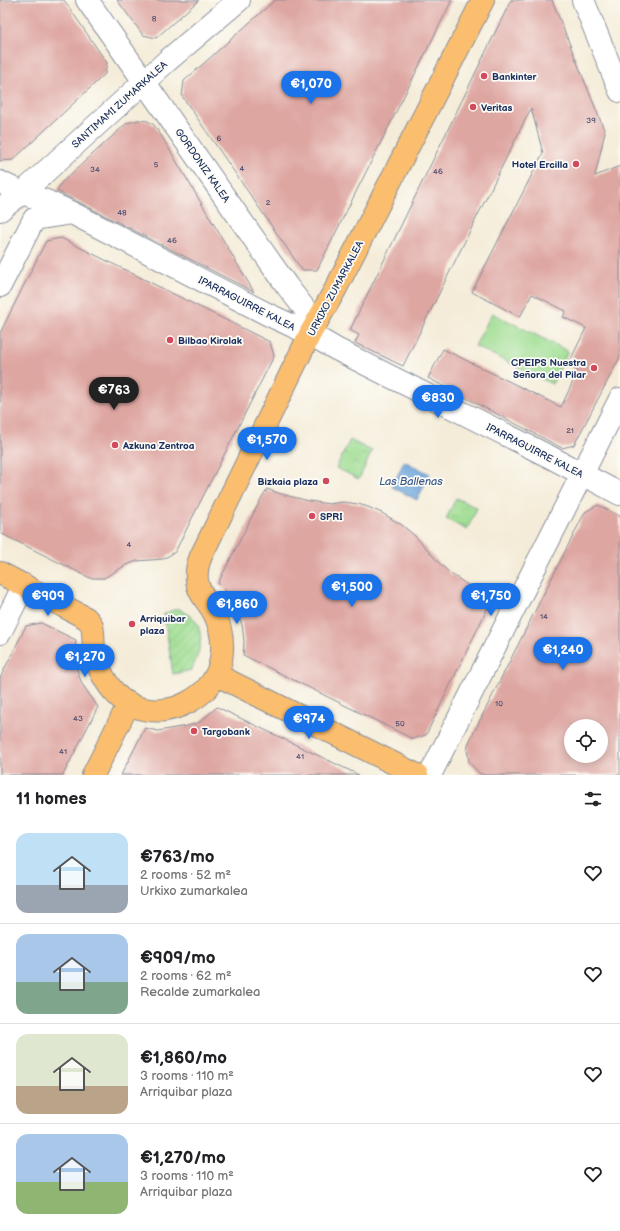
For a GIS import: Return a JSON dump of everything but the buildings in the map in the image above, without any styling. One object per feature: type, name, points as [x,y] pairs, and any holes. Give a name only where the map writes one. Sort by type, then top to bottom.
[{"type":"main road","name":"URKIXO ZUMARKALEA","points":[[217,675],[222,649],[221,632],[213,610],[201,594],[196,579],[198,564],[201,556],[310,334],[335,290],[483,0]]},
{"type":"main road","points":[[0,573],[86,618],[92,625],[94,651],[99,669],[120,698],[139,708],[148,710],[168,710],[177,707],[202,694],[217,675],[417,775]]},
{"type":"main road","points":[[93,775],[129,703]]},
{"type":"street","name":"GORDONIZ KALEA","points":[[87,0],[287,286],[308,312],[310,334]]},
{"type":"street","name":"SANTIMAMI ZUMARKALEA","points":[[0,210],[22,193],[144,81],[239,0]]},
{"type":"street","points":[[583,0],[620,91]]},
{"type":"street","name":"IPARRAGUIRRE KALEA","points":[[0,182],[22,193],[46,201],[72,213],[620,494]]},
{"type":"street","points":[[0,286],[34,220],[72,213]]},
{"type":"street","points":[[430,775],[620,400]]},
{"type":"street","points":[[0,633],[24,585]]},
{"type":"green space","points":[[492,313],[568,351],[552,384],[475,346]]},
{"type":"green space","points":[[350,440],[372,451],[359,479],[336,468]]},
{"type":"green space","points":[[456,498],[477,508],[467,530],[446,519]]},
{"type":"green space","points":[[178,608],[194,619],[198,625],[200,631],[200,645],[197,658],[191,670],[173,674],[164,614]]},
{"type":"water","name":"Las Ballenas","points":[[404,461],[430,474],[417,500],[392,487]]},
{"type":"place","name":"Bankinter","points":[[484,76]]},
{"type":"place","name":"Veritas","points":[[473,107]]},
{"type":"place","name":"Hotel Ercilla","points":[[576,164]]},
{"type":"place","name":"Bilbao Kirolak","points":[[170,340]]},
{"type":"place","name":"CPEIPS Nuestra Señora del Pilar","points":[[594,368]]},
{"type":"place","name":"Azkuna Zentroa","points":[[115,445]]},
{"type":"place","name":"Bizkaia plaza","points":[[326,481]]},
{"type":"place","name":"SPRI","points":[[312,516]]},
{"type":"place","name":"Arriquibar plaza","points":[[132,624]]},
{"type":"place","name":"Targobank","points":[[194,731]]}]
